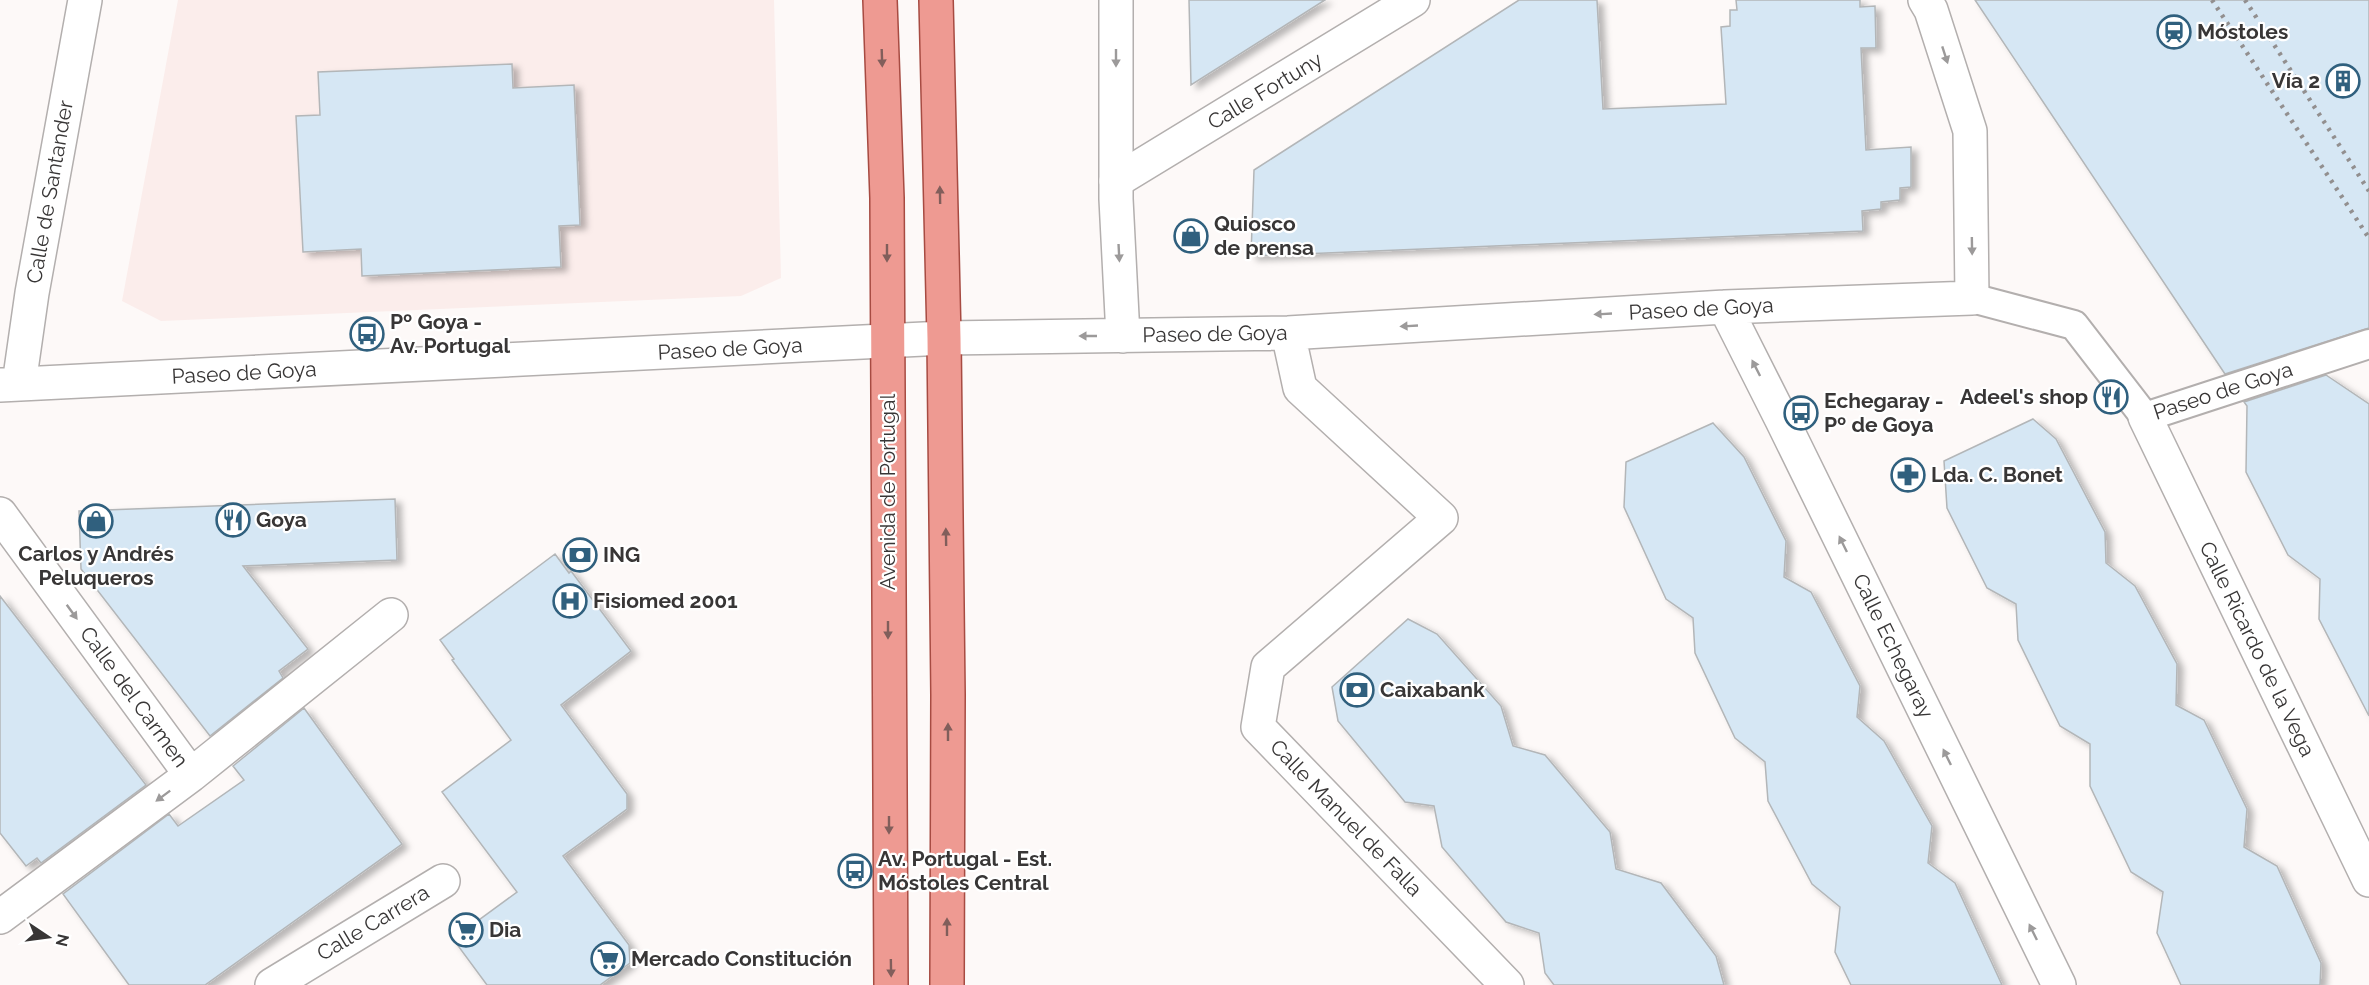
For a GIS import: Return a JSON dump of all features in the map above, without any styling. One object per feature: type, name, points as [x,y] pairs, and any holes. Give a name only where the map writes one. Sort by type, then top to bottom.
[{"type":"main road","name":"Avenida de Portugal","points":[[880,0],[887,198],[891,985]]},
{"type":"main road","points":[[936,0],[944,338],[948,683],[947,985]]},
{"type":"street","name":"Calle de Santander","points":[[10,385],[32,293],[85,0]]},
{"type":"street","points":[[1116,0],[1116,181],[1123,336]]},
{"type":"street","name":"Calle Fortuny","points":[[1116,181],[1413,0]]},
{"type":"street","points":[[1925,0],[1931,10],[1970,131],[1972,298]]},
{"type":"street","name":"Paseo de Goya","points":[[10,385],[944,338],[1288,333],[1725,307],[1972,298]]},
{"type":"street","name":"Calle Echegaray","points":[[1725,307],[2059,985]]},
{"type":"street","name":"Calle Manuel de Falla","points":[[1288,333],[1299,388],[1441,518],[1268,667],[1258,727],[1507,985]]},
{"type":"street","name":"Calle Ricardo de la Vega","points":[[2145,417],[2369,880]]},
{"type":"street","name":"Calle del Carmen","points":[[0,514],[191,775],[0,917]]},
{"type":"street","points":[[191,775],[391,615]]},
{"type":"street","name":"Calle Carrera","points":[[272,985],[443,881]]},
{"type":"lane","name":"Paseo de Goya","points":[[1972,298],[2074,325],[2145,417],[2369,344]]},
{"type":"shaded area","points":[[178,0],[774,0],[781,278],[741,296],[161,321],[122,301]]},
{"type":"building","points":[[1189,0],[1325,0],[1191,85]]},
{"type":"building","points":[[1519,0],[1597,0],[1603,109],[1726,104],[1721,27],[1730,26],[1730,10],[1737,10],[1736,0],[1860,0],[1860,7],[1875,6],[1876,48],[1861,48],[1866,150],[1911,147],[1911,187],[1900,188],[1900,200],[1881,202],[1881,209],[1862,211],[1863,231],[1251,256],[1254,170]]},
{"type":"building","points":[[1975,0],[2369,0],[2369,328],[2225,374]]},
{"type":"building","points":[[512,64],[513,88],[574,85],[580,225],[559,226],[561,267],[362,276],[361,249],[303,252],[296,116],[320,115],[318,72]]},
{"type":"building","points":[[2326,375],[2369,404],[2369,716],[2319,619],[2320,579],[2288,555],[2246,472],[2247,406],[2244,402]]},
{"type":"building","points":[[2033,419],[2056,439],[2105,532],[2106,563],[2135,586],[2177,664],[2176,705],[2204,720],[2247,809],[2244,847],[2277,866],[2321,963],[2320,985],[2181,985],[2157,933],[2163,892],[2131,872],[2090,786],[2090,744],[2060,726],[2018,640],[2016,604],[1987,588],[1947,508],[1944,461]]},
{"type":"building","points":[[1713,423],[1744,457],[1786,541],[1784,577],[1811,592],[1860,686],[1857,717],[1884,741],[1932,826],[1928,863],[1955,883],[2002,985],[1851,985],[1835,952],[1840,907],[1812,884],[1768,801],[1765,762],[1735,738],[1695,653],[1693,618],[1666,599],[1624,507],[1626,462]]},
{"type":"building","points":[[395,499],[397,560],[243,566],[308,649],[279,671],[283,678],[210,736],[81,569],[79,511]]},
{"type":"building","points":[[555,554],[569,573],[571,571],[631,651],[561,705],[627,794],[627,809],[563,856],[629,945],[630,963],[600,985],[487,985],[453,939],[517,892],[442,792],[511,740],[440,640]]},
{"type":"building","points":[[0,596],[146,785],[41,863],[37,858],[26,866],[0,833]]},
{"type":"building","points":[[1408,619],[1437,634],[1501,706],[1513,746],[1545,755],[1610,832],[1616,869],[1661,883],[1716,956],[1724,985],[1554,985],[1545,973],[1539,933],[1506,922],[1442,847],[1434,806],[1405,802],[1338,721],[1332,687]]},
{"type":"building","points":[[304,708],[402,844],[205,985],[129,985],[63,894],[169,814],[178,826],[244,780],[233,766]]},
{"type":"railway","points":[[2212,0],[2369,238]]},
{"type":"railway","points":[[2245,0],[2369,191]]},
{"type":"place","name":"Móstoles","points":[[2174,32]]},
{"type":"place","name":"Vía 2","points":[[2343,81]]},
{"type":"place","name":"Quiosco de prensa","points":[[1191,236]]},
{"type":"place","name":"Pº Goya - Av. Portugal","points":[[367,334]]},
{"type":"place","name":"Adeel's shop","points":[[2111,397]]},
{"type":"place","name":"Echegaray - Pº de Goya","points":[[1801,413]]},
{"type":"place","name":"Lda. C. Bonet","points":[[1908,475]]},
{"type":"place","name":"Goya","points":[[233,520]]},
{"type":"place","name":"Carlos y Andrés Peluqueros","points":[[96,521]]},
{"type":"place","name":"ING","points":[[580,555]]},
{"type":"place","name":"Fisiomed 2001","points":[[570,601]]},
{"type":"place","name":"Caixabank","points":[[1357,690]]},
{"type":"place","name":"Av. Portugal - Est. Móstoles Central","points":[[855,871]]},
{"type":"place","name":"Dia","points":[[466,930]]},
{"type":"place","name":"Mercado Constitución","points":[[608,959]]}]
